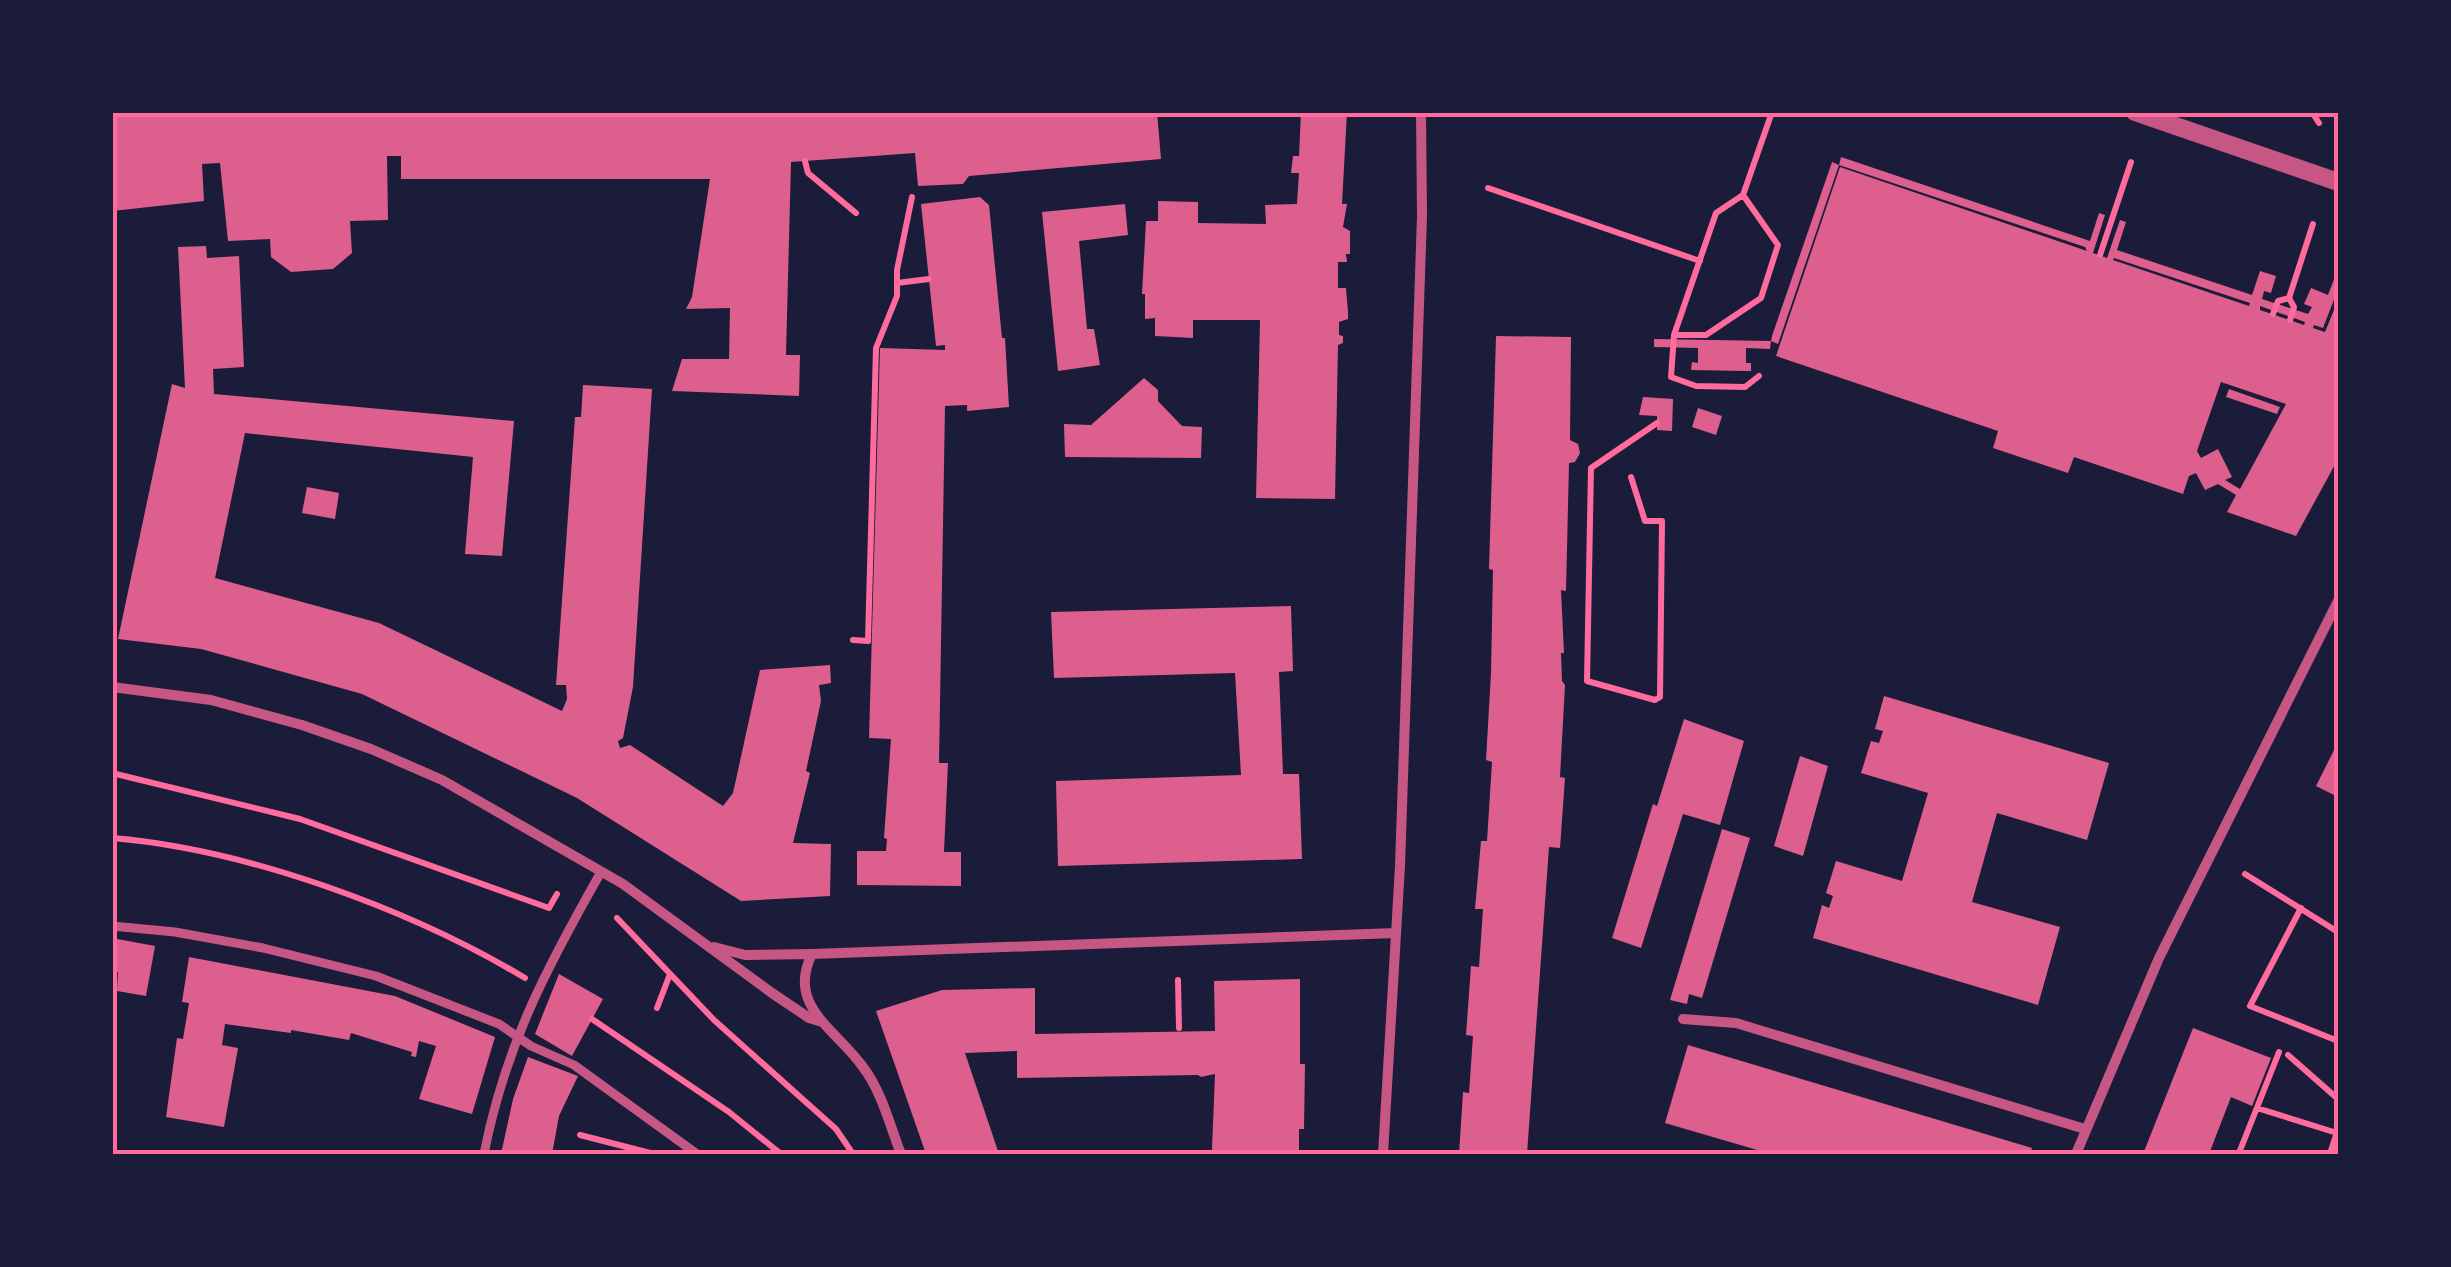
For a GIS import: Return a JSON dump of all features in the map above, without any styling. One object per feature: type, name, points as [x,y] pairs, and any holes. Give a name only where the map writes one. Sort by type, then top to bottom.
[{"type":"street","points":[[1383,1154],[1396,933],[1419,314],[1421,112]]},
{"type":"street","points":[[2136,112],[2338,182]]},
{"type":"street","points":[[2076,1154],[2158,958],[2338,601]]},
{"type":"street","points":[[112,687],[211,700],[302,725],[442,780],[602,872],[793,1008],[822,1022]]},
{"type":"street","points":[[484,1154],[517,1036],[538,986],[602,872]]},
{"type":"street","points":[[112,926],[175,932],[263,948],[376,976],[499,1024],[574,1065],[698,1154]]},
{"type":"street","points":[[708,946],[745,955],[812,954],[1396,933]]},
{"type":"street","points":[[812,954],[803,971],[803,991],[822,1022],[864,1068],[901,1154]]},
{"type":"street","points":[[1683,1018],[1736,1023],[2085,1130]]},
{"type":"path","points":[[1759,376],[1746,387],[1696,386],[1672,377],[1674,335],[1716,213],[1743,195],[1772,112]]},
{"type":"path","points":[[2312,112],[2319,123]]},
{"type":"path","points":[[805,160],[808,173],[856,212]]},
{"type":"path","points":[[2100,256],[2132,162]]},
{"type":"path","points":[[1488,188],[1700,261]]},
{"type":"path","points":[[1674,335],[1706,336],[1762,298],[1778,246],[1743,195]]},
{"type":"path","points":[[852,640],[868,641],[876,348],[897,296],[912,197]]},
{"type":"path","points":[[2290,320],[2294,307],[2289,298],[2313,224]]},
{"type":"path","points":[[897,283],[929,279]]},
{"type":"path","points":[[2274,314],[2278,301],[2289,298]]},
{"type":"path","points":[[1632,477],[1645,521],[1662,522],[1658,699],[1587,681],[1591,468],[1657,423]]},
{"type":"path","points":[[1577,627],[1588,628]]},
{"type":"path","points":[[112,773],[300,820],[549,908],[557,894]]},
{"type":"path","points":[[112,838],[152,841],[307,881],[399,915],[538,986]]},
{"type":"path","points":[[2245,874],[2338,932]]},
{"type":"path","points":[[2301,908],[2250,1006],[2338,1041]]},
{"type":"path","points":[[617,918],[714,1020],[836,1130],[853,1154]]},
{"type":"path","points":[[657,1008],[670,974]]},
{"type":"path","points":[[1178,980],[1179,1028]]},
{"type":"path","points":[[592,1019],[729,1112],[781,1154]]},
{"type":"path","points":[[2246,1154],[2239,1153],[2279,1052]]},
{"type":"path","points":[[2288,1055],[2338,1099]]},
{"type":"path","points":[[2257,1108],[2338,1131],[2330,1154]]},
{"type":"path","points":[[580,1135],[654,1154]]},
{"type":"building","points":[[246,112],[1157,112],[1161,159],[969,176],[963,184],[918,186],[915,153],[791,162],[786,355],[800,355],[799,396],[672,391],[682,359],[729,359],[730,308],[686,309],[692,297],[710,179],[401,179],[401,156],[387,156],[388,220],[350,221],[352,253],[333,269],[291,272],[271,257],[270,239],[228,241],[220,163],[202,164],[204,201],[112,211],[112,117]]},
{"type":"building","points":[[1301,112],[1347,112],[1342,204],[1347,204],[1343,227],[1350,231],[1350,254],[1346,254],[1347,262],[1338,262],[1338,288],[1346,288],[1348,319],[1339,322],[1343,343],[1338,345],[1335,499],[1256,498],[1260,320],[1193,320],[1193,338],[1155,336],[1155,318],[1145,319],[1142,294],[1146,221],[1158,221],[1158,201],[1198,202],[1198,223],[1266,224],[1265,205],[1297,204],[1299,173],[1291,173],[1293,156],[1299,156]]},
{"type":"building","points":[[1841,157],[2090,241],[2099,213],[2105,215],[2093,253],[2107,258],[2120,220],[2126,222],[2117,250],[2252,295],[2260,271],[2276,276],[2271,293],[2264,291],[2262,299],[2308,314],[2312,307],[2304,304],[2311,288],[2328,295],[2338,269],[2338,289],[2323,328],[2313,328],[2325,332],[2338,300],[2338,459],[2296,536],[2227,512],[2236,495],[2218,484],[2205,490],[2196,473],[2189,476],[2183,494],[2074,457],[2068,473],[1993,448],[1998,431],[1776,356],[1840,167],[2087,251],[2085,247],[1839,165]],"holes":[[[2113,260],[2250,303],[2249,306]],[[2260,306],[2305,322],[2304,325],[2260,310]],[[2221,382],[2286,404],[2240,489],[2225,480],[2232,477],[2218,449],[2201,458],[2197,451]]]},
{"type":"building","points":[[1832,162],[1839,165],[1778,344],[1771,341],[1772,336]]},
{"type":"building","points":[[980,197],[989,205],[1009,407],[967,411],[967,405],[945,406],[939,763],[948,763],[944,852],[961,852],[961,886],[857,885],[857,851],[886,851],[887,839],[884,838],[891,739],[869,738],[880,348],[945,350],[945,345],[936,346],[921,204]]},
{"type":"building","points":[[1125,204],[1128,235],[1079,241],[1087,329],[1094,329],[1100,365],[1058,371],[1042,212]]},
{"type":"building","points":[[206,246],[207,258],[239,256],[244,367],[213,369],[214,394],[514,421],[502,556],[465,554],[473,457],[245,433],[215,578],[379,623],[562,711],[567,699],[566,685],[556,685],[575,417],[581,417],[583,385],[652,389],[633,687],[623,738],[618,741],[620,748],[630,745],[723,806],[733,793],[760,670],[830,665],[831,683],[819,685],[821,701],[806,771],[810,773],[793,843],[831,844],[830,896],[741,901],[577,798],[362,694],[201,649],[118,639],[172,384],[185,388],[178,247]]},
{"type":"building","points":[[1496,336],[1571,337],[1570,440],[1578,444],[1580,453],[1575,462],[1569,463],[1566,591],[1561,590],[1565,685],[1560,777],[1565,778],[1560,848],[1549,847],[1527,1154],[1459,1154],[1463,1092],[1469,1093],[1473,1036],[1466,1035],[1471,966],[1479,967],[1483,909],[1475,909],[1481,841],[1487,841],[1492,762],[1486,760]]},
{"type":"building","points":[[1654,339],[1771,341],[1770,349],[1746,348],[1746,363],[1751,363],[1751,371],[1745,371],[1691,370],[1692,362],[1698,363],[1698,348],[1654,347]]},
{"type":"building","points":[[1144,378],[1158,390],[1158,401],[1182,426],[1202,427],[1201,458],[1065,457],[1064,424],[1091,425]]},
{"type":"building","points":[[2229,389],[2280,407],[2277,414],[2226,397]]},
{"type":"building","points":[[1643,397],[1673,399],[1672,431],[1657,430],[1657,416],[1639,415]]},
{"type":"building","points":[[1698,408],[1722,416],[1716,435],[1692,427]]},
{"type":"building","points":[[307,487],[339,493],[335,519],[302,513]]},
{"type":"building","points":[[1291,606],[1293,671],[1279,672],[1283,774],[1299,774],[1302,859],[1058,866],[1056,781],[1241,775],[1235,673],[1054,678],[1051,612]]},
{"type":"building","points":[[1884,696],[2109,763],[2087,840],[1997,813],[1972,902],[2060,927],[2038,1005],[1813,938],[1822,905],[1829,908],[1833,896],[1826,893],[1836,861],[1902,881],[1928,793],[1861,773],[1871,741],[1879,743],[1883,731],[1875,729]]},
{"type":"building","points":[[1684,719],[1744,741],[1720,825],[1683,814],[1641,948],[1612,938]]},
{"type":"building","points":[[2338,742],[2338,797],[2316,786]]},
{"type":"building","points":[[1800,756],[1828,766],[1803,856],[1774,846]]},
{"type":"building","points":[[1722,829],[1750,838],[1702,998],[1689,994],[1687,1004],[1670,1000]]},
{"type":"building","points":[[112,938],[155,946],[146,996],[117,991],[118,972],[112,971]]},
{"type":"building","points":[[189,957],[395,996],[495,1037],[472,1114],[419,1099],[436,1046],[419,1041],[416,1057],[411,1056],[412,1052],[351,1033],[349,1040],[225,1024],[222,1045],[238,1048],[224,1127],[166,1117],[177,1038],[183,1039],[189,1003],[182,1002]]},
{"type":"building","points":[[559,974],[603,999],[572,1056],[535,1034]]},
{"type":"building","points":[[1300,979],[1300,1064],[1305,1064],[1304,1129],[1299,1129],[1299,1154],[1215,1154],[1215,1074],[1017,1078],[1017,1051],[965,1053],[999,1154],[926,1154],[876,1011],[942,990],[1035,988],[1035,1034],[1215,1031],[1214,981]]},
{"type":"building","points":[[2193,1028],[2271,1058],[2252,1106],[2231,1097],[2209,1154],[2143,1154]]},
{"type":"building","points":[[1688,1045],[2032,1148],[2030,1154],[1771,1154],[1665,1123]]},
{"type":"building","points":[[528,1057],[578,1076],[559,1116],[552,1154],[501,1154],[513,1099]]}]
